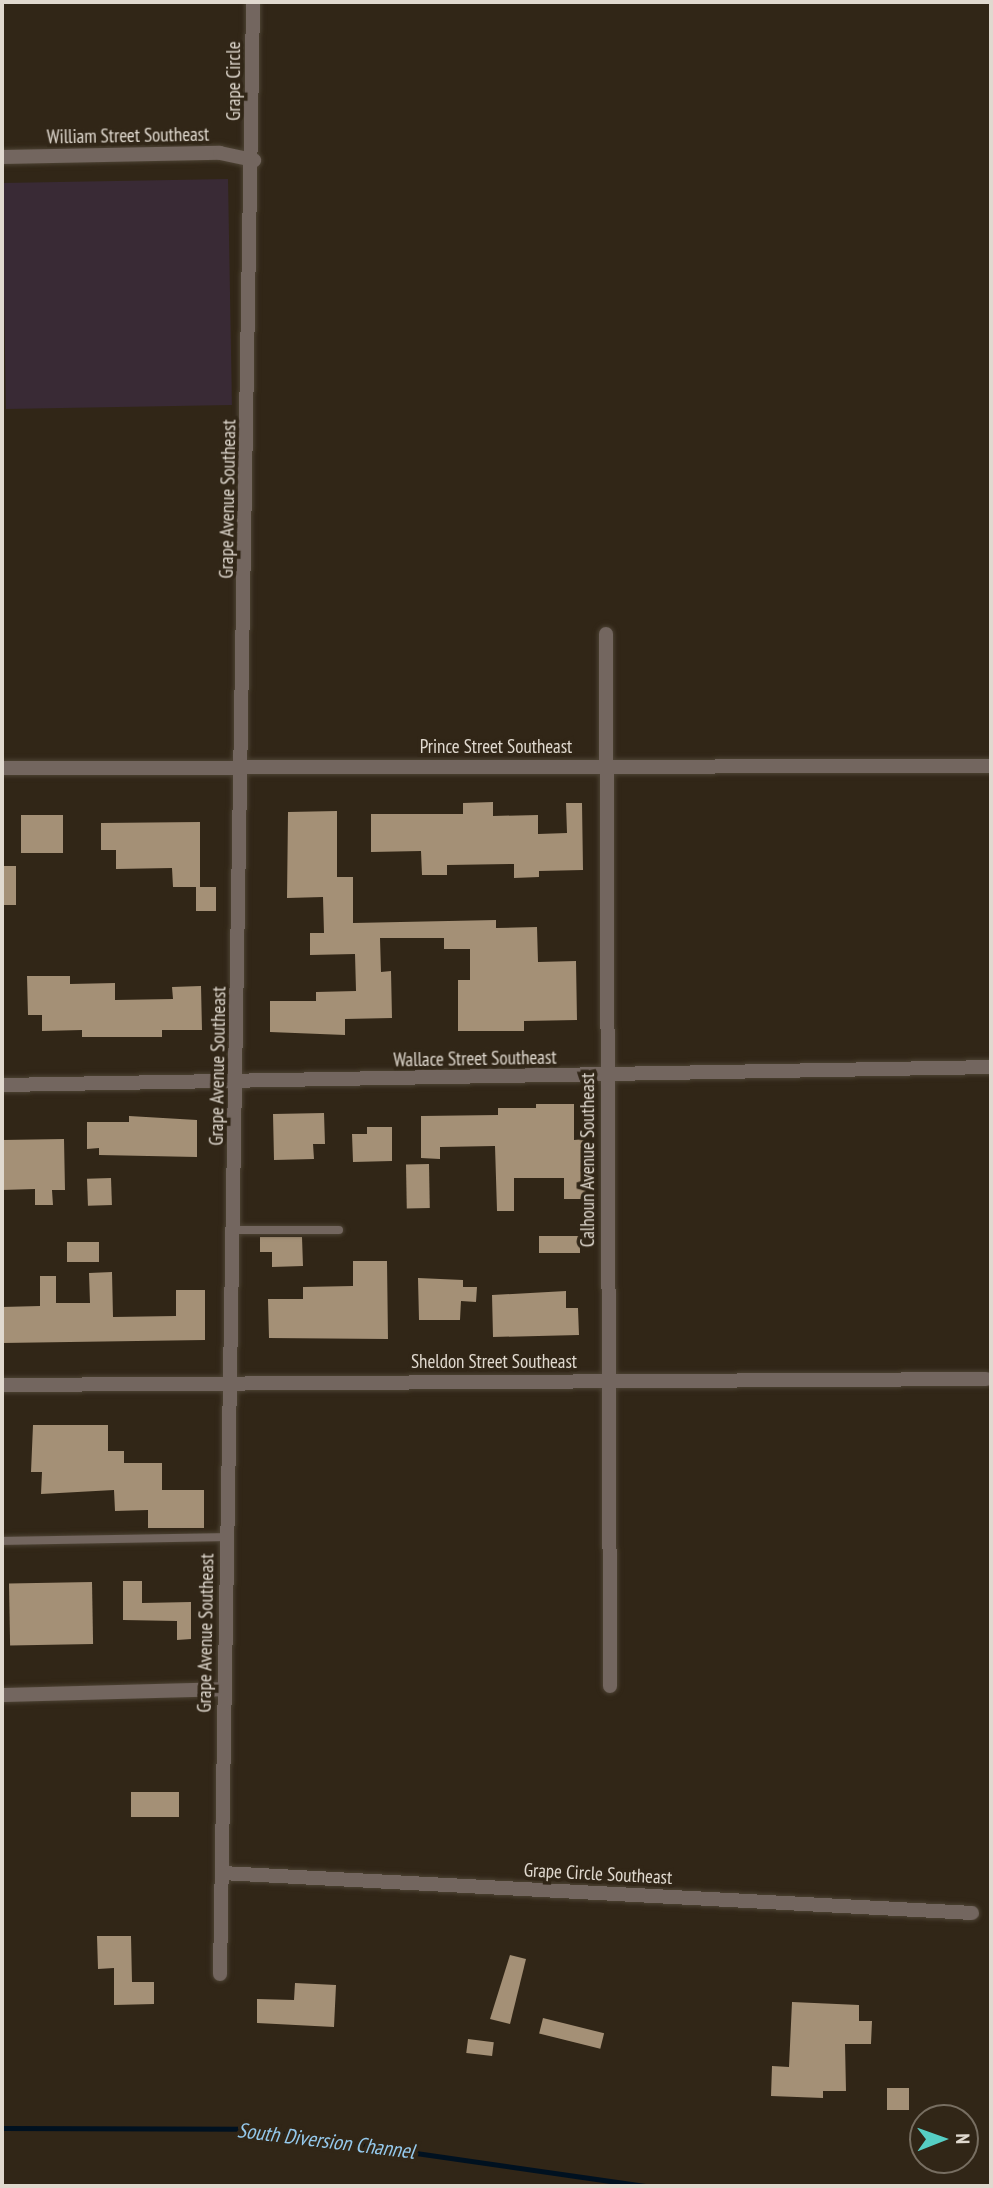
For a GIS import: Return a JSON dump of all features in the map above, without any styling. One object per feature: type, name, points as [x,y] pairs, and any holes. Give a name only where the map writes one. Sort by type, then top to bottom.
[{"type":"street","name":"Grape Circle","points":[[253,2],[254,160]]},
{"type":"street","name":"William Street Southeast","points":[[2,157],[220,153],[254,160]]},
{"type":"street","name":"Grape Avenue Southeast","points":[[220,1974],[254,160]]},
{"type":"street","name":"Calhoun Avenue Southeast","points":[[606,634],[610,1686]]},
{"type":"street","name":"Prince Street Southeast","points":[[2,768],[991,766]]},
{"type":"street","name":"Wallace Street Southeast","points":[[2,1085],[237,1083],[991,1067]]},
{"type":"street","name":"Sheldon Street Southeast","points":[[2,1385],[608,1381],[989,1383]]},
{"type":"street","points":[[2,1695],[224,1689]]},
{"type":"street","name":"Grape Circle Southeast","points":[[222,1873],[972,1913]]},
{"type":"lane","points":[[234,1230],[339,1230]]},
{"type":"lane","points":[[2,1541],[227,1537]]},
{"type":"shaded area","points":[[228,179],[232,405],[6,409],[2,183]]},
{"type":"building","points":[[493,802],[493,816],[538,815],[538,834],[567,833],[566,803],[582,803],[583,870],[539,871],[539,877],[514,878],[514,864],[447,865],[447,875],[422,875],[421,851],[371,852],[371,814],[463,814],[463,803]]},
{"type":"building","points":[[337,811],[337,877],[353,877],[353,923],[496,920],[496,928],[537,927],[538,962],[576,961],[577,1020],[524,1021],[524,1031],[458,1031],[458,980],[470,980],[470,949],[444,949],[444,938],[380,938],[381,972],[391,971],[392,1018],[345,1019],[345,1035],[270,1032],[270,1001],[316,1001],[316,992],[356,991],[355,954],[310,955],[310,933],[324,933],[323,897],[287,898],[288,812]]},
{"type":"building","points":[[21,815],[63,815],[63,853],[21,853]]},
{"type":"building","points":[[200,822],[200,887],[216,887],[216,911],[196,911],[196,887],[173,887],[172,868],[116,869],[116,850],[101,850],[101,823]]},
{"type":"building","points":[[2,866],[16,866],[16,905],[2,905]]},
{"type":"building","points":[[27,976],[70,976],[70,984],[115,983],[115,1000],[173,999],[172,987],[201,986],[202,1030],[162,1030],[162,1037],[82,1037],[82,1030],[42,1031],[42,1015],[28,1015]]},
{"type":"building","points":[[536,1104],[574,1104],[574,1140],[586,1139],[586,1199],[564,1199],[564,1178],[514,1178],[514,1211],[497,1211],[495,1146],[440,1147],[440,1159],[421,1158],[421,1116],[498,1115],[498,1108],[536,1108]]},
{"type":"building","points":[[324,1113],[325,1144],[313,1144],[314,1159],[274,1160],[273,1114]]},
{"type":"building","points":[[129,1116],[197,1120],[197,1157],[99,1155],[99,1148],[87,1149],[87,1122],[129,1122]]},
{"type":"building","points":[[367,1127],[392,1127],[392,1161],[353,1162],[352,1134],[367,1134]]},
{"type":"building","points":[[64,1139],[65,1190],[52,1190],[53,1205],[35,1205],[35,1189],[2,1190],[2,1140]]},
{"type":"building","points":[[406,1164],[429,1164],[430,1208],[407,1208]]},
{"type":"building","points":[[111,1178],[112,1205],[88,1206],[87,1179]]},
{"type":"building","points":[[539,1236],[580,1236],[580,1253],[539,1253]]},
{"type":"building","points":[[260,1237],[302,1237],[303,1266],[272,1267],[272,1252],[260,1252]]},
{"type":"building","points":[[67,1242],[99,1242],[99,1262],[67,1262]]},
{"type":"building","points":[[353,1261],[387,1261],[388,1339],[269,1338],[268,1299],[303,1299],[303,1287],[353,1286]]},
{"type":"building","points":[[112,1272],[113,1317],[176,1316],[176,1290],[205,1290],[205,1340],[2,1343],[2,1307],[40,1306],[40,1276],[56,1276],[56,1303],[90,1303],[89,1273]]},
{"type":"building","points":[[418,1278],[463,1280],[463,1287],[477,1287],[476,1302],[461,1301],[460,1320],[419,1320]]},
{"type":"building","points":[[566,1291],[566,1308],[578,1308],[579,1335],[493,1337],[492,1295]]},
{"type":"building","points":[[33,1425],[108,1425],[108,1451],[124,1451],[124,1463],[162,1463],[162,1490],[204,1490],[204,1528],[148,1528],[148,1510],[115,1511],[114,1490],[41,1494],[42,1472],[31,1472]]},
{"type":"building","points":[[123,1581],[142,1581],[142,1603],[191,1602],[191,1639],[177,1640],[177,1621],[123,1620]]},
{"type":"building","points":[[92,1582],[93,1644],[10,1645],[9,1583]]},
{"type":"building","points":[[131,1792],[179,1792],[179,1817],[131,1817]]},
{"type":"building","points":[[97,1936],[131,1936],[132,1982],[154,1982],[154,2004],[114,2005],[114,1968],[98,1969]]},
{"type":"building","points":[[510,1955],[526,1959],[510,2024],[490,2019]]},
{"type":"building","points":[[295,1983],[336,1985],[334,2027],[257,2023],[257,1999],[294,2000]]},
{"type":"building","points":[[792,2002],[859,2005],[859,2021],[872,2021],[871,2044],[845,2044],[846,2091],[823,2091],[823,2098],[771,2096],[772,2066],[789,2067]]},
{"type":"building","points":[[543,2018],[604,2033],[600,2049],[539,2034]]},
{"type":"building","points":[[468,2039],[494,2042],[492,2056],[466,2053]]},
{"type":"building","points":[[887,2088],[909,2088],[909,2110],[887,2110]]},
{"type":"waterway","name":"South Diversion Channel","points":[[2,2128],[249,2129],[647,2186]]}]
